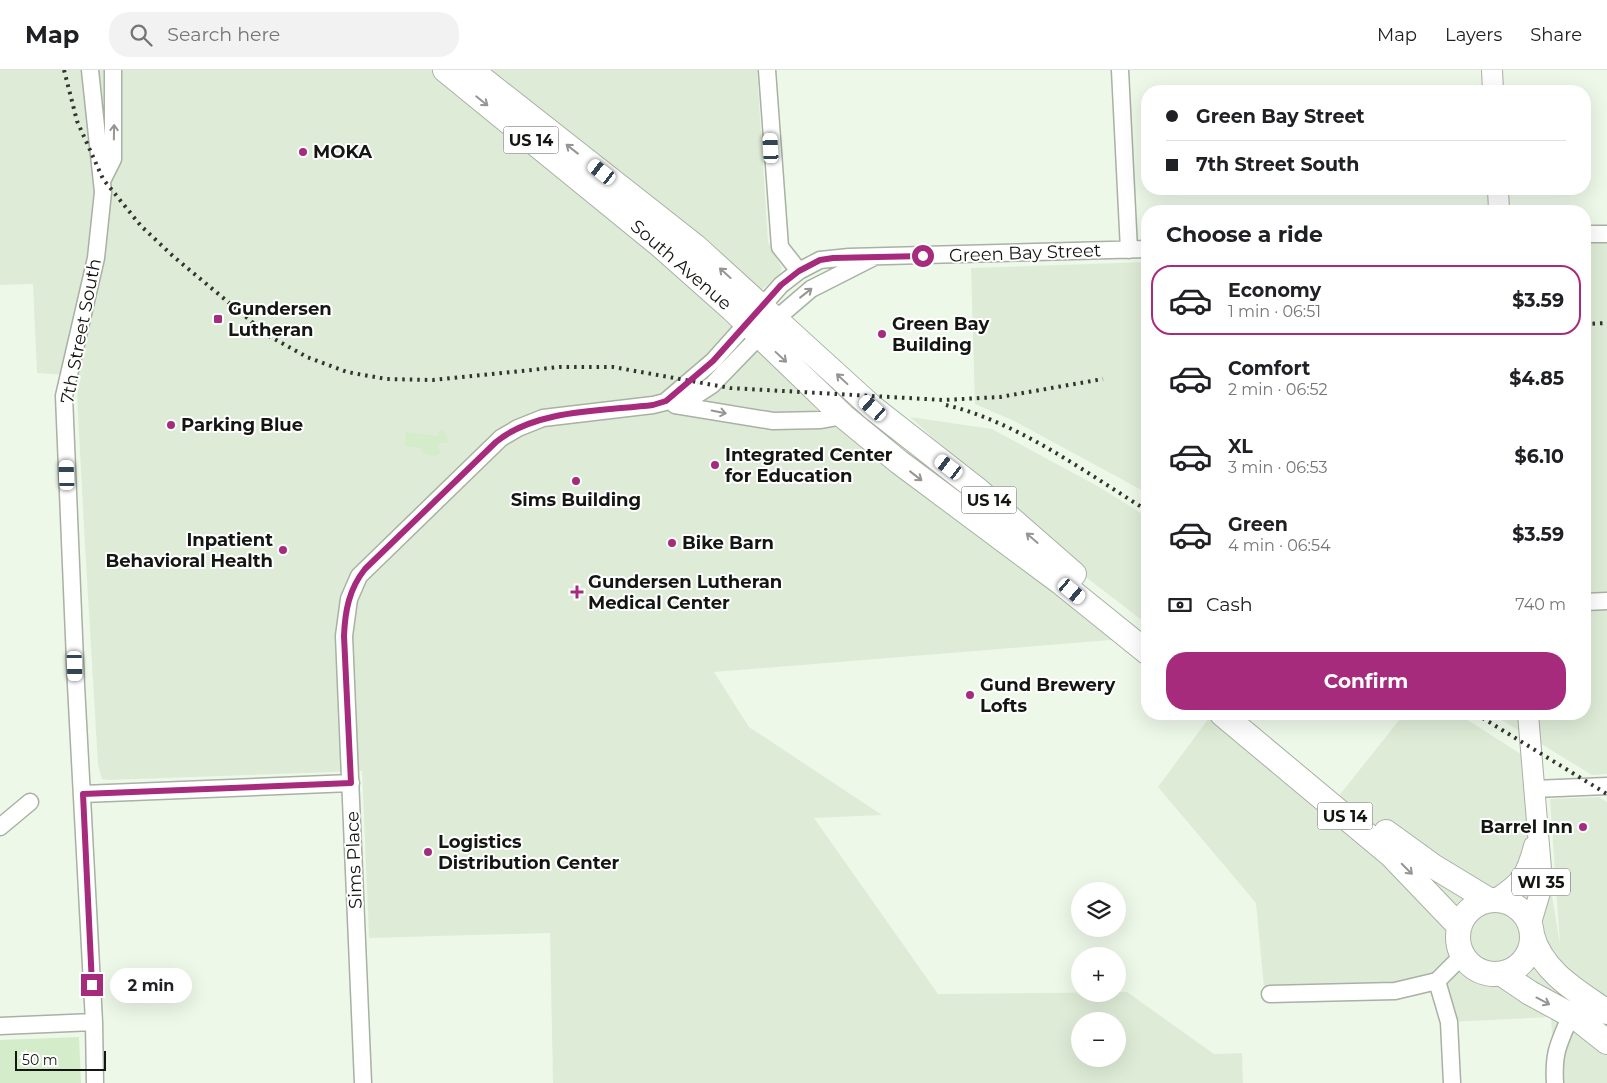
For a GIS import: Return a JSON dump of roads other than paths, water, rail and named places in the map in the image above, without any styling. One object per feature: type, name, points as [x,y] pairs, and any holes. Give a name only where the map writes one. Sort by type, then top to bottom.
[{"type":"highway","name":"South Avenue","points":[[445,70],[618,209],[753,330],[843,416],[898,462],[1053,576],[1141,647]]},
{"type":"highway","name":"South Avenue","points":[[471,70],[660,218],[769,312],[873,408],[979,491],[1141,629]]},
{"type":"highway","name":"US 14","points":[[1229,720],[1391,854],[1459,926]]},
{"type":"highway","name":"US 14","points":[[1249,720],[1375,824],[1433,866],[1492,900],[1517,908],[1531,930],[1536,950],[1544,962],[1560,978],[1607,1012]]},
{"type":"highway","points":[[1492,900],[1467,912],[1459,926],[1457,938],[1462,956],[1476,969],[1484,973],[1502,974],[1512,970],[1526,957],[1531,930]]},
{"type":"highway","points":[[1502,974],[1530,994],[1570,1015],[1607,1042]]},
{"type":"main road","points":[[1492,70],[1493,85]]},
{"type":"main road","name":"WI 35","points":[[1528,720],[1541,869],[1540,889],[1531,930]]},
{"type":"main road","name":"WI 35","points":[[1492,900],[1513,888],[1527,872],[1537,837]]},
{"type":"street","name":"7th Street South","points":[[90,70],[98,156],[103,179],[96,258],[64,396],[94,1022],[95,1083]]},
{"type":"street","name":"7th Street South","points":[[103,179],[113,159],[113,70]]},
{"type":"street","points":[[767,70],[780,247],[799,271]]},
{"type":"street","points":[[1120,70],[1129,250]]},
{"type":"street","points":[[1591,234],[1607,234]]},
{"type":"street","name":"Green Bay Street","points":[[753,330],[769,312],[781,285],[799,271],[820,260],[850,257],[872,258],[1141,249]]},
{"type":"street","name":"Green Bay Street","points":[[769,312],[872,258]]},
{"type":"street","points":[[660,403],[753,330]]},
{"type":"street","name":"Sims Place","points":[[363,1083],[345,618],[352,588],[359,576],[496,442],[518,428],[543,418],[660,403],[695,407],[773,421],[821,420],[843,416]]},
{"type":"street","points":[[1591,602],[1607,601]]},
{"type":"street","points":[[83,794],[351,783]]},
{"type":"street","points":[[1534,789],[1607,786]]},
{"type":"street","points":[[0,827],[30,802]]},
{"type":"street","points":[[1270,994],[1394,991],[1436,981],[1462,956]]},
{"type":"street","points":[[1436,981],[1449,1022],[1452,1083]]},
{"type":"street","points":[[1555,1083],[1554,1064],[1556,1049],[1570,1015]]},
{"type":"street","points":[[0,1026],[94,1022]]},
{"type":"railway","points":[[64,70],[77,121],[103,179],[141,226],[174,257],[269,336],[307,357],[347,372],[386,379],[433,380],[560,367],[613,367],[730,388],[943,400],[1000,397],[1103,379]]},
{"type":"railway","points":[[1591,324],[1607,323]]},
{"type":"railway","points":[[946,405],[973,413],[1025,436],[1141,507]]},
{"type":"railway","points":[[1486,720],[1607,794]]},
{"type":"place","name":"MOKA","points":[[303,152]]},
{"type":"place","name":"Gundersen Lutheran","points":[[218,319]]},
{"type":"place","name":"Green Bay Building","points":[[882,334]]},
{"type":"place","name":"Parking Blue","points":[[171,425]]},
{"type":"place","name":"Integrated Center for Education","points":[[715,465]]},
{"type":"place","name":"Sims Building","points":[[576,481]]},
{"type":"place","name":"Bike Barn","points":[[672,543]]},
{"type":"place","name":"Inpatient Behavioral Health","points":[[283,550]]},
{"type":"place","name":"Gundersen Lutheran Medical Center","points":[[577,592]]},
{"type":"place","name":"Gund Brewery Lofts","points":[[970,695]]},
{"type":"place","name":"Barrel Inn","points":[[1583,827]]},
{"type":"place","name":"Logistics Distribution Center","points":[[428,852]]}]
